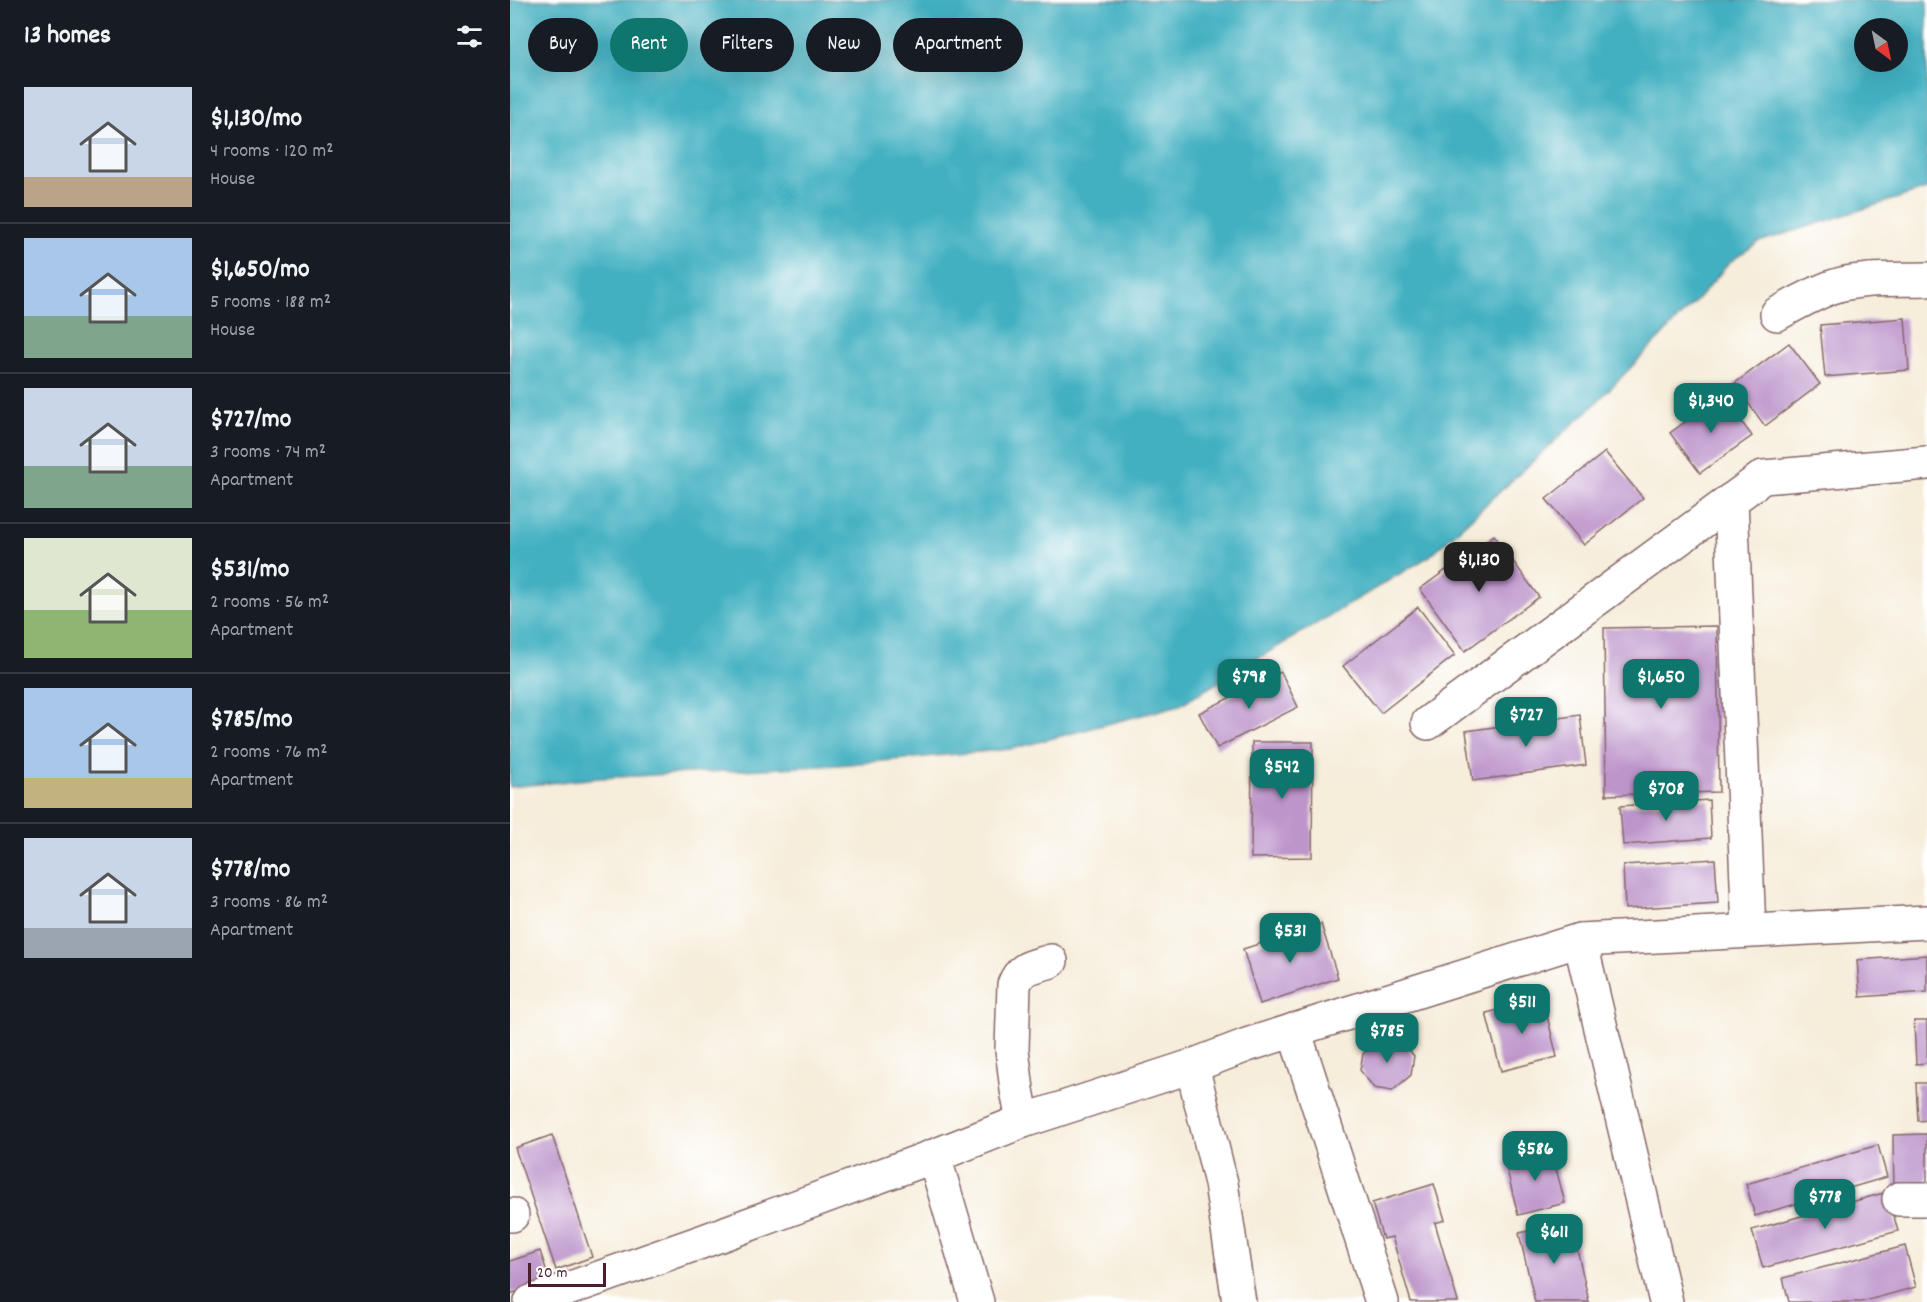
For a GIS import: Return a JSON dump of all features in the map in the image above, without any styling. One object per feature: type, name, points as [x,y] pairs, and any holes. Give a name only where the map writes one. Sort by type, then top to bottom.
[{"type":"street","points":[[1777,314],[1835,286],[1927,279]]},
{"type":"street","points":[[1428,723],[1763,477],[1927,463]]},
{"type":"street","points":[[1731,500],[1749,930]]},
{"type":"street","points":[[531,1302],[934,1156],[1023,1121],[1192,1066],[1247,1045],[1580,939],[1927,922]]},
{"type":"street","points":[[1580,939],[1666,1302]]},
{"type":"street","points":[[1023,1121],[1012,1049],[1014,985],[1024,969],[1051,961]]},
{"type":"street","points":[[1294,1030],[1382,1302]]},
{"type":"street","points":[[1192,1066],[1221,1183],[1239,1302]]},
{"type":"street","points":[[934,1156],[977,1302]]},
{"type":"water","points":[[510,0],[1927,0],[1927,189],[1759,242],[1730,262],[1698,299],[1593,406],[1430,556],[1180,705],[1011,749],[838,765],[599,778],[510,787]]},
{"type":"building","points":[[1905,318],[1909,370],[1825,377],[1820,325]]},
{"type":"building","points":[[1789,343],[1820,384],[1765,426],[1734,384]]},
{"type":"building","points":[[1722,395],[1752,436],[1700,473],[1670,433]]},
{"type":"building","points":[[1605,452],[1643,498],[1584,545],[1546,499]]},
{"type":"building","points":[[1494,535],[1539,597],[1465,651],[1420,589]]},
{"type":"building","points":[[1418,607],[1455,655],[1381,713],[1343,666]]},
{"type":"building","points":[[1717,626],[1719,792],[1606,795],[1604,628]]},
{"type":"building","points":[[1281,672],[1298,707],[1217,748],[1199,713]]},
{"type":"building","points":[[1580,715],[1586,765],[1473,781],[1466,731]]},
{"type":"building","points":[[1252,742],[1313,742],[1312,857],[1251,858]]},
{"type":"building","points":[[1709,800],[1711,838],[1623,845],[1620,806]]},
{"type":"building","points":[[1715,859],[1718,903],[1625,909],[1623,865]]},
{"type":"building","points":[[1321,924],[1338,978],[1260,1004],[1243,949]]},
{"type":"building","points":[[1927,955],[1927,992],[1860,997],[1857,960]]},
{"type":"building","points":[[1543,999],[1557,1057],[1501,1071],[1486,1013]]},
{"type":"building","points":[[1914,1021],[1927,1021],[1927,1063],[1916,1064]]},
{"type":"building","points":[[1383,1038],[1400,1038],[1414,1056],[1411,1075],[1392,1091],[1374,1088],[1360,1070],[1363,1054]]},
{"type":"building","points":[[1916,1083],[1927,1083],[1927,1120],[1918,1121]]},
{"type":"building","points":[[1927,1134],[1927,1187],[1894,1189],[1893,1135]]},
{"type":"building","points":[[552,1135],[592,1257],[556,1270],[515,1148]]},
{"type":"building","points":[[1878,1145],[1887,1177],[1755,1216],[1746,1184]]},
{"type":"building","points":[[1551,1149],[1565,1203],[1518,1215],[1505,1162]]},
{"type":"building","points":[[1434,1184],[1445,1220],[1435,1223],[1458,1302],[1411,1302],[1392,1237],[1383,1239],[1372,1203]]},
{"type":"building","points":[[1887,1192],[1898,1231],[1763,1268],[1752,1230]]},
{"type":"building","points":[[1571,1222],[1589,1302],[1535,1302],[1519,1233]]},
{"type":"building","points":[[1905,1246],[1916,1287],[1861,1302],[1789,1302],[1783,1278]]},
{"type":"building","points":[[540,1251],[550,1281],[510,1294],[510,1261]]}]
